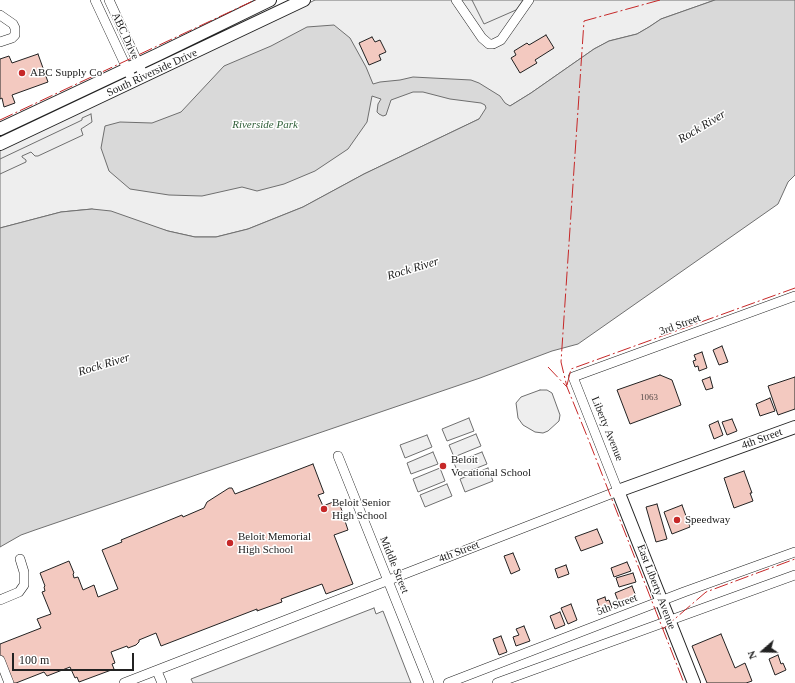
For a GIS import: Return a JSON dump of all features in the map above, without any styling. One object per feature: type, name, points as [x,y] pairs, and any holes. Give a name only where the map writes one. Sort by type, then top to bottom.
[{"type":"main road","name":"South Riverside Drive","points":[[0,129],[127,70],[270,0]]},
{"type":"main road","name":"South Riverside Drive","points":[[0,144],[304,0]]},
{"type":"main road","name":"4th Street","points":[[618,490],[795,427]]},
{"type":"main road","name":"East Liberty Avenue","points":[[618,490],[694,683]]},
{"type":"street","name":"ABC Drive","points":[[95,0],[133,82]]},
{"type":"street","name":"ABC Drive","points":[[109,0],[144,76]]},
{"type":"street","points":[[456,0],[482,38],[489,44],[493,44],[501,40],[529,0]]},
{"type":"street","points":[[0,15],[13,24],[15,28],[15,35],[12,38],[0,42]]},
{"type":"street","name":"3rd Street","points":[[573,377],[795,296]]},
{"type":"street","name":"Liberty Avenue","points":[[573,377],[618,490]]},
{"type":"street","name":"Middle Street","points":[[338,456],[429,683]]},
{"type":"street","name":"4th Street","points":[[124,683],[618,490]]},
{"type":"street","name":"5th Street","points":[[448,683],[795,552]]},
{"type":"street","points":[[0,600],[19,592],[24,585],[24,572],[20,560]]},
{"type":"street","points":[[497,683],[795,575]]},
{"type":"street","points":[[0,660],[9,683]]},
{"type":"street","points":[[157,671],[162,683]]},
{"type":"green space","name":"Riverside Park","points":[[315,0],[715,0],[661,19],[637,34],[609,41],[594,49],[510,106],[479,119],[364,174],[303,207],[248,229],[216,237],[195,237],[168,231],[92,209],[61,212],[0,228],[0,150]]},
{"type":"green space","points":[[540,390],[547,390],[552,393],[560,415],[559,421],[548,431],[543,433],[535,432],[523,425],[518,418],[516,403],[521,397]]},
{"type":"green space","points":[[469,418],[474,431],[447,441],[442,429]]},
{"type":"green space","points":[[476,434],[481,446],[454,457],[449,445]]},
{"type":"green space","points":[[427,435],[432,447],[405,458],[400,445]]},
{"type":"green space","points":[[433,452],[438,464],[411,474],[407,463]]},
{"type":"green space","points":[[482,452],[487,464],[459,475],[454,463]]},
{"type":"green space","points":[[440,468],[445,481],[418,492],[413,479]]},
{"type":"green space","points":[[488,468],[493,481],[465,492],[460,479]]},
{"type":"green space","points":[[447,484],[452,496],[425,507],[420,495]]},
{"type":"shaded area","points":[[472,0],[523,0],[516,10],[484,24]]},
{"type":"shaded area","points":[[91,114],[92,122],[81,129],[83,135],[38,156],[35,156],[31,152],[22,156],[26,162],[0,174],[0,159],[78,122],[82,120],[82,118]]},
{"type":"shaded area","points":[[374,608],[376,614],[383,611],[411,683],[193,683],[191,679]]},
{"type":"water","name":"Rock River","points":[[715,0],[795,0],[795,175],[788,182],[778,204],[578,344],[552,351],[480,378],[35,530],[21,535],[0,547],[0,228],[61,212],[92,209],[111,211],[168,231],[195,237],[216,237],[248,229],[303,207],[364,174],[479,119],[486,108],[485,105],[481,103],[450,99],[423,92],[413,92],[391,100],[386,115],[383,116],[377,112],[378,104],[381,99],[372,96],[367,122],[348,149],[315,171],[284,184],[257,191],[242,187],[202,196],[169,195],[130,189],[109,171],[101,148],[105,126],[120,122],[152,123],[181,112],[224,66],[271,46],[307,27],[334,25],[350,38],[366,67],[373,84],[413,77],[471,80],[479,83],[500,96],[505,103],[510,106],[594,49],[609,41],[637,34],[661,19]]},
{"type":"building","points":[[546,35],[554,48],[535,60],[537,63],[520,73],[511,58],[516,55],[514,51],[527,43],[529,45]]},
{"type":"building","points":[[372,37],[375,42],[380,40],[386,52],[379,55],[381,60],[369,65],[359,43]]},
{"type":"building","name":"ABC Supply Co","points":[[38,54],[48,82],[12,95],[15,103],[4,107],[2,98],[0,99],[0,59],[9,56],[12,63]]},
{"type":"building","points":[[722,346],[728,362],[719,365],[713,350]]},
{"type":"building","points":[[702,352],[707,368],[699,371],[698,366],[695,367],[693,361],[696,360],[694,355]]},
{"type":"building","points":[[660,375],[672,380],[681,405],[630,424],[617,390]]},
{"type":"building","points":[[710,377],[713,388],[706,390],[702,380]]},
{"type":"building","points":[[795,377],[795,409],[778,415],[768,386]]},
{"type":"building","points":[[770,398],[775,411],[760,416],[756,404]]},
{"type":"building","points":[[732,419],[737,431],[727,435],[722,422]]},
{"type":"building","points":[[718,421],[723,435],[714,439],[709,425]]},
{"type":"building","points":[[313,464],[324,493],[318,495],[323,506],[338,500],[342,511],[348,530],[334,535],[353,584],[326,594],[322,584],[281,599],[282,602],[257,611],[257,609],[161,646],[156,633],[139,640],[136,645],[128,648],[127,646],[111,652],[115,663],[112,664],[114,669],[79,682],[77,677],[75,678],[70,667],[47,676],[44,672],[16,683],[11,683],[0,656],[0,644],[41,628],[37,619],[51,614],[42,592],[45,591],[45,586],[40,573],[69,561],[74,573],[74,578],[78,577],[83,590],[94,585],[98,597],[118,589],[102,550],[122,542],[121,540],[182,515],[183,517],[204,508],[207,502],[229,488],[232,488],[235,494]]},
{"type":"building","points":[[744,471],[752,493],[750,493],[753,501],[734,508],[724,478]]},
{"type":"building","name":"Speedway","points":[[657,504],[667,539],[656,542],[646,507]]},
{"type":"building","name":"Speedway","points":[[682,505],[690,527],[672,534],[664,512]]},
{"type":"building","points":[[597,529],[603,543],[581,551],[575,537]]},
{"type":"building","points":[[513,553],[520,570],[511,574],[504,556]]},
{"type":"building","points":[[627,562],[631,571],[614,577],[611,568]]},
{"type":"building","points":[[566,565],[569,574],[558,578],[555,569]]},
{"type":"building","points":[[633,573],[636,582],[619,587],[616,578]]},
{"type":"building","points":[[632,586],[637,599],[620,606],[615,593]]},
{"type":"building","points":[[605,597],[606,601],[609,600],[612,608],[601,612],[597,600]]},
{"type":"building","points":[[571,604],[577,620],[568,624],[561,608]]},
{"type":"building","points":[[560,612],[565,625],[555,629],[550,616]]},
{"type":"building","points":[[524,626],[530,641],[516,646],[513,637],[519,635],[516,629]]},
{"type":"building","points":[[721,634],[735,668],[745,663],[752,681],[746,683],[707,683],[692,646]]},
{"type":"building","points":[[501,636],[507,652],[499,655],[493,639]]},
{"type":"building","points":[[778,655],[781,664],[783,663],[786,670],[775,675],[769,659]]},
{"type":"power","points":[[0,120],[255,0]]},
{"type":"power","points":[[660,0],[584,21],[561,362],[567,387],[684,683]]},
{"type":"power","points":[[567,385],[571,369],[795,288]]},
{"type":"power","points":[[548,367],[567,387]]},
{"type":"power","points":[[663,629],[706,592],[795,559]]},
{"type":"place","name":"ABC Supply Co","points":[[22,73]]},
{"type":"place","name":"Beloit Vocational School","points":[[443,466]]},
{"type":"place","name":"Beloit Senior High School","points":[[324,509]]},
{"type":"place","name":"Speedway","points":[[677,520]]},
{"type":"place","name":"Beloit Memorial High School","points":[[230,543]]}]
